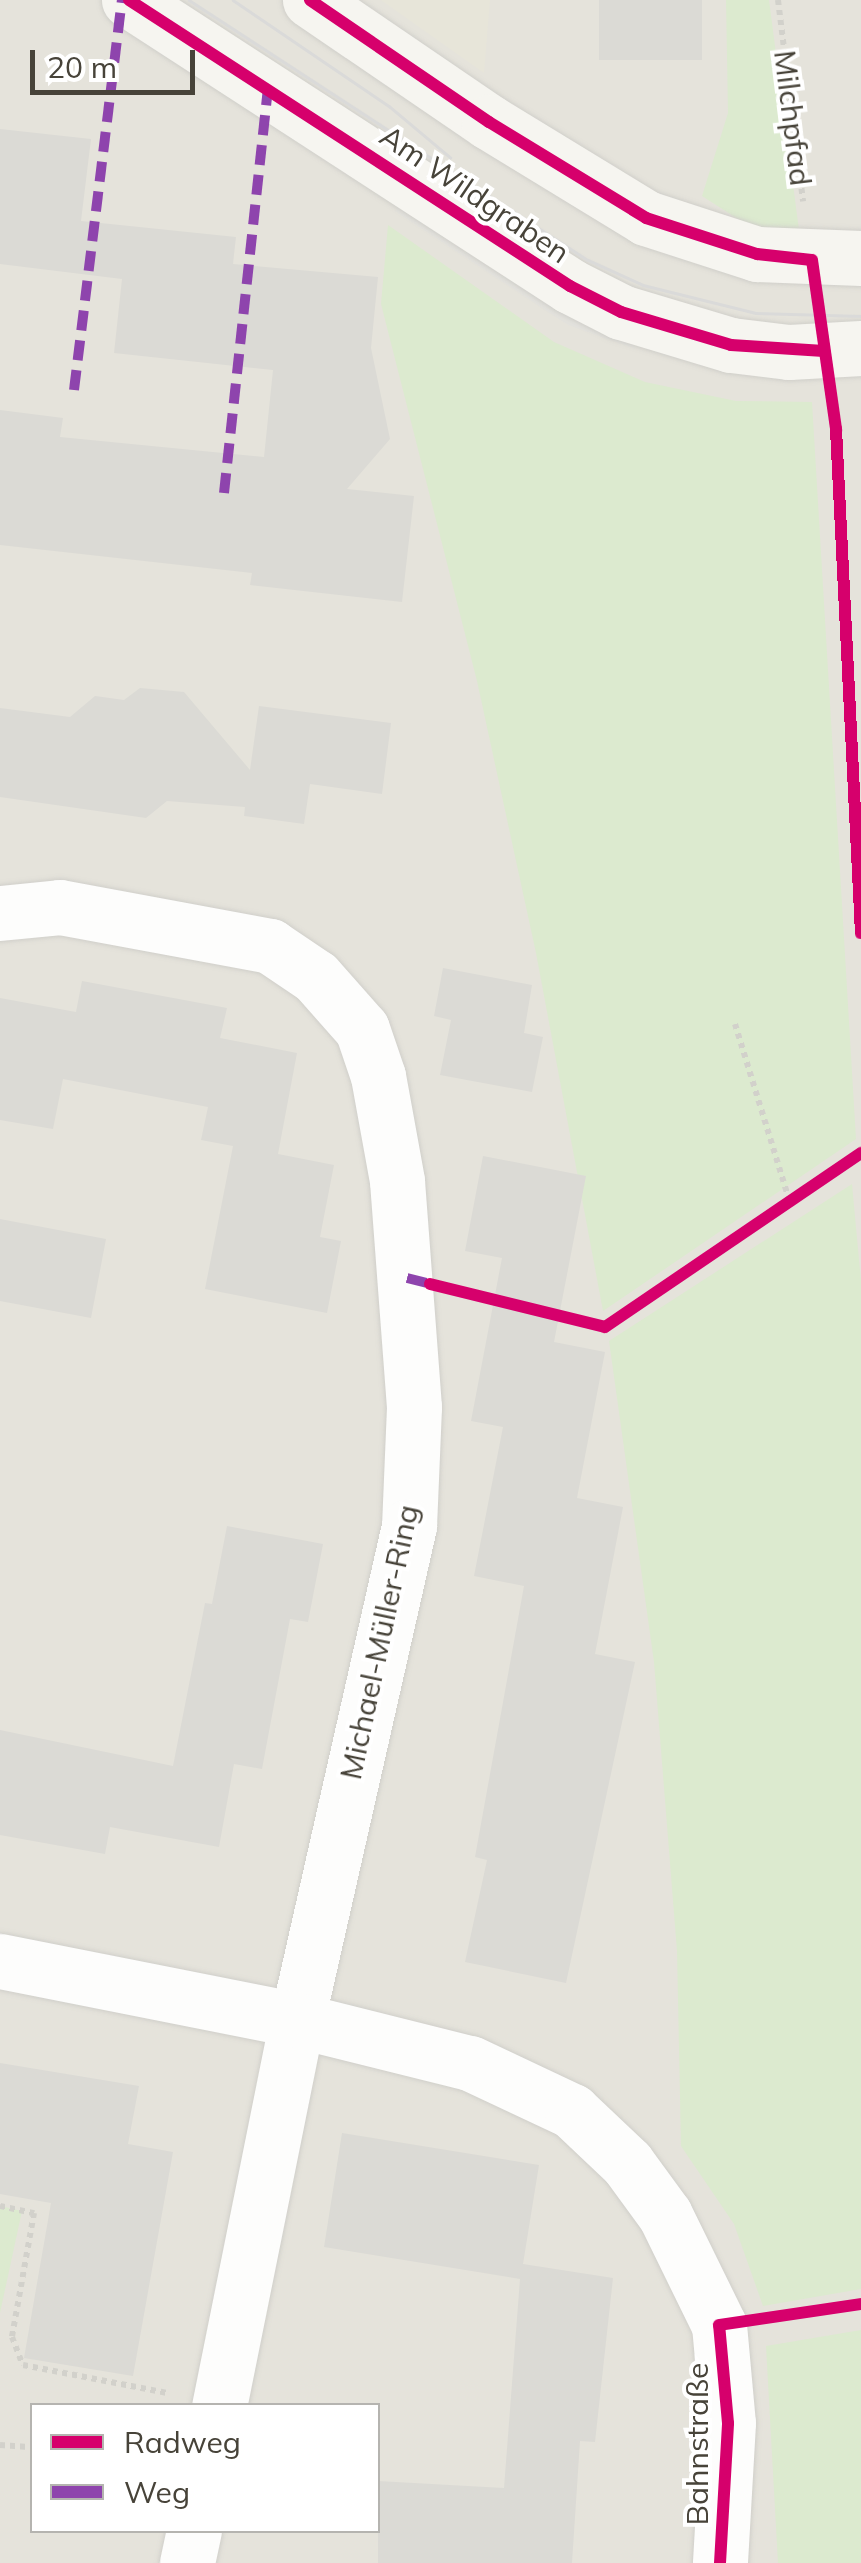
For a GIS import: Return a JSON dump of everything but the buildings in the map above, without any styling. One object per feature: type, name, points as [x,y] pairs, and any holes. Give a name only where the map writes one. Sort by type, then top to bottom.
[{"type":"street","name":"Am Wildgraben","points":[[130,0],[570,286],[621,312],[731,346],[788,352],[861,348]]},
{"type":"street","points":[[310,0],[488,122],[646,218],[757,254],[861,258]]},
{"type":"street","name":"Michael-Müller-Ring","points":[[0,913],[60,907],[270,946],[316,977],[362,1029],[378,1076],[407,1278],[414,1406],[409,1526],[297,2020],[220,2403]]},
{"type":"street","name":"Bahnstraße","points":[[0,1961],[297,2020],[470,2063],[523,2084],[572,2112],[627,2162],[696,2268],[719,2325],[728,2424],[720,2563]]},
{"type":"street","points":[[187,2563],[193,2533]]},
{"type":"path","points":[[734,1024],[790,1202]]},
{"type":"path","points":[[0,2206],[34,2213],[12,2337],[23,2366],[112,2386],[220,2403]]},
{"type":"path","points":[[0,2444],[30,2447]]},
{"type":"shaded area","points":[[0,0],[861,0],[861,2563],[0,2563]]},
{"type":"shaded area","points":[[381,0],[490,0],[484,73]]},
{"type":"shaded area","points":[[403,198],[616,326],[636,349],[568,325],[395,211]]},
{"type":"green space","points":[[726,0],[769,0],[800,238],[744,223],[702,196],[728,113]]},
{"type":"green space","points":[[388,225],[554,342],[645,382],[736,401],[812,402],[856,1139],[603,1311],[536,953],[477,681],[381,304]]},
{"type":"green space","points":[[852,1184],[861,1281],[861,2289],[763,2306],[734,2224],[681,2146],[677,1951],[654,1662],[609,1341]]},
{"type":"green space","points":[[0,2206],[22,2211],[0,2313]]},
{"type":"green space","points":[[861,2330],[861,2563],[778,2563],[766,2346]]},
{"type":"tram line","points":[[189,0],[588,260],[643,285],[756,313],[861,316]]},
{"type":"tram line","points":[[233,0],[389,106],[450,157]]},
{"type":"marked path","points":[[74,390],[122,0]]},
{"type":"marked path","points":[[224,493],[268,88]]},
{"type":"marked path","points":[[407,1278],[439,1286]]},
{"type":"cycle path","points":[[129,0],[570,286],[621,312],[731,345],[824,351]]},
{"type":"cycle path","points":[[310,0],[489,122],[646,218],[757,254],[812,260],[836,429],[861,933]]},
{"type":"cycle path","points":[[430,1284],[605,1327],[861,1153]]},
{"type":"cycle path","points":[[720,2563],[728,2423],[719,2325],[861,2304]]}]
